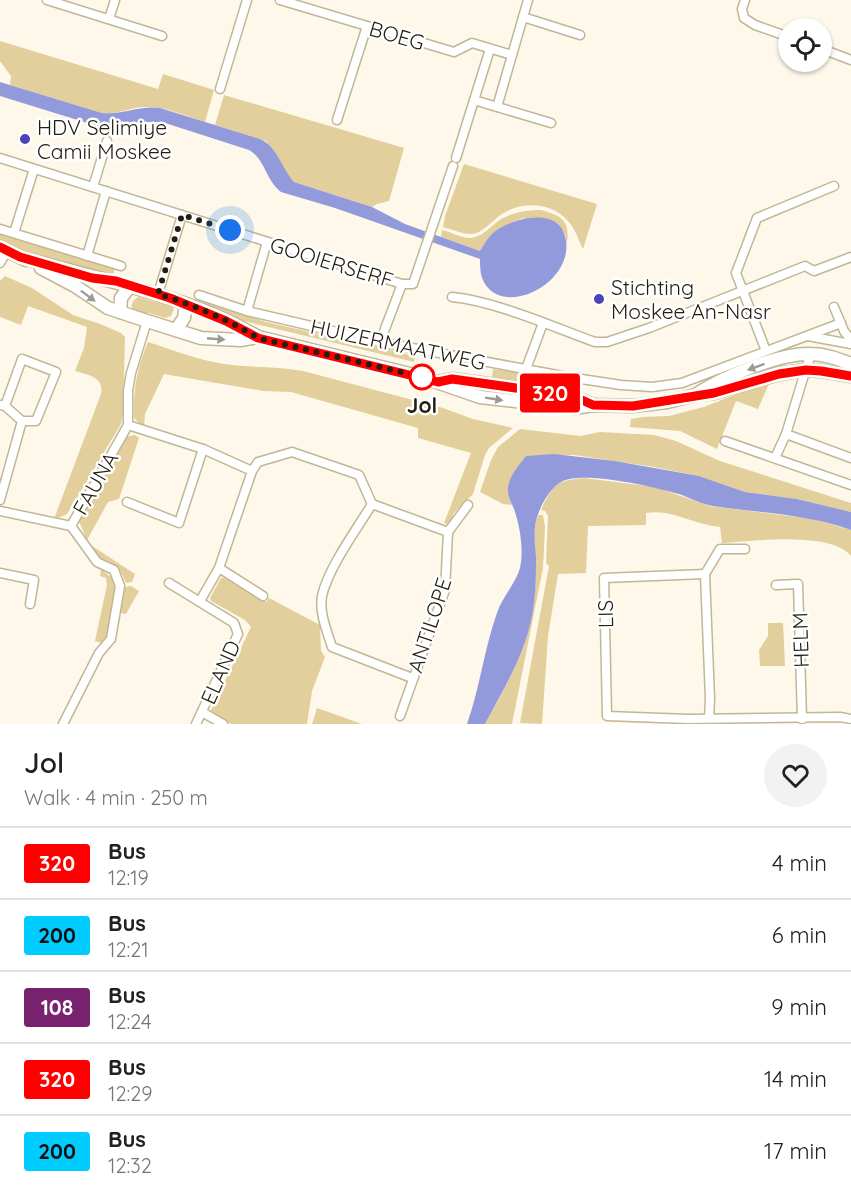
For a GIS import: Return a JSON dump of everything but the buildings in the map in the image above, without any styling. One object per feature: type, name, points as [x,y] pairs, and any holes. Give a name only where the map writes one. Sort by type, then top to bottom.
[{"type":"main road","name":"HUIZERMAATWEG","points":[[3,249],[75,286],[97,303],[120,312],[201,338],[219,340],[258,338]]},
{"type":"main road","name":"HUIZERMAATWEG","points":[[20,257],[158,294],[243,328],[258,338],[438,382],[452,379],[573,396],[593,405],[633,406],[667,402],[714,393],[779,374],[806,370],[851,376]]},
{"type":"main road","points":[[120,312],[121,298],[130,286]]},
{"type":"main road","points":[[176,330],[184,318],[186,304]]},
{"type":"main road","name":"HUIZERMAATWEG","points":[[696,395],[711,385],[787,356],[812,354],[851,364]]},
{"type":"street","points":[[47,0],[162,36]]},
{"type":"street","points":[[109,19],[115,0]]},
{"type":"street","points":[[220,89],[247,0]]},
{"type":"street","name":"BOEG","points":[[280,0],[454,52],[472,43],[512,55]]},
{"type":"street","points":[[497,107],[528,0]]},
{"type":"street","points":[[745,0],[742,9],[744,18],[755,25],[778,33]]},
{"type":"street","points":[[523,17],[580,35]]},
{"type":"street","points":[[338,120],[367,26]]},
{"type":"street","points":[[490,49],[474,100],[551,123]]},
{"type":"street","points":[[832,53],[851,60]]},
{"type":"street","name":"GOOIERSERF","points":[[0,158],[402,284],[413,284],[474,100]]},
{"type":"street","points":[[93,187],[107,141]]},
{"type":"street","points":[[14,233],[34,169]]},
{"type":"street","points":[[766,351],[736,273],[757,218],[834,186]]},
{"type":"street","points":[[87,256],[106,191]]},
{"type":"street","points":[[158,294],[182,215]]},
{"type":"street","points":[[0,229],[121,266]]},
{"type":"street","points":[[247,311],[267,242]]},
{"type":"street","name":"HUIZERMAATWEG","points":[[0,263],[3,249]]},
{"type":"street","points":[[452,297],[465,298],[595,342],[607,342],[649,328],[805,266],[814,271],[851,257]]},
{"type":"street","points":[[380,342],[402,284]]},
{"type":"street","name":"HUIZERMAATWEG","points":[[199,295],[247,311],[380,342],[621,385],[652,387],[682,383],[841,323]]},
{"type":"street","points":[[834,307],[851,342]]},
{"type":"street","name":"FAUNA","points":[[63,724],[99,653],[111,639],[120,586],[114,570],[97,562],[71,526],[128,425],[130,381],[147,321]]},
{"type":"street","points":[[526,369],[543,323]]},
{"type":"street","points":[[807,336],[851,342]]},
{"type":"street","points":[[774,458],[786,434],[812,354]]},
{"type":"street","points":[[22,359],[56,372],[36,421],[22,422],[2,406],[22,359]]},
{"type":"street","points":[[0,500],[22,422]]},
{"type":"street","points":[[128,425],[203,449],[252,471]]},
{"type":"street","points":[[786,434],[851,458]]},
{"type":"street","points":[[725,441],[851,485]]},
{"type":"street","points":[[127,502],[179,523],[203,449]]},
{"type":"street","points":[[200,601],[219,568],[252,471],[258,462],[292,452],[359,475],[372,504],[448,532],[468,505]]},
{"type":"street","points":[[372,504],[332,571],[322,597],[323,618],[332,647],[412,678]]},
{"type":"street","points":[[0,511],[71,526]]},
{"type":"street","name":"ANTILOPE","points":[[400,716],[445,591],[448,532]]},
{"type":"street","points":[[709,718],[705,574],[720,549],[745,549]]},
{"type":"street","points":[[219,568],[263,596]]},
{"type":"street","points":[[0,573],[34,580],[30,604]]},
{"type":"street","name":"LIS","points":[[688,721],[607,716],[604,578],[705,574]]},
{"type":"street","name":"ELAND","points":[[169,583],[234,623],[238,634],[196,724]]},
{"type":"street","name":"HELM","points":[[776,585],[798,584],[802,719]]},
{"type":"street","points":[[202,712],[223,724]]},
{"type":"street","points":[[688,721],[709,718],[840,717],[851,719]]},
{"type":"shaded area","points":[[0,41],[158,89],[163,74],[214,90],[205,122],[153,107],[102,113],[10,85],[11,76],[0,61]]},
{"type":"shaded area","points":[[224,95],[404,148],[389,201],[372,207],[294,182],[287,175],[266,141],[215,125]]},
{"type":"shaded area","points":[[464,164],[597,204],[583,249],[567,220],[553,210],[536,205],[510,210],[483,229],[471,234],[443,227]]},
{"type":"shaded area","points":[[541,210],[560,217],[566,225],[567,244],[565,234],[523,218],[499,230],[480,251],[441,237],[442,230],[463,237],[475,237],[508,216]]},
{"type":"shaded area","points":[[0,234],[115,267],[113,276],[19,249],[0,241]]},
{"type":"shaded area","points":[[5,276],[32,288],[73,315],[100,324],[125,337],[121,424],[67,514],[56,519],[54,519],[101,394],[101,388],[98,380],[75,371],[84,348],[87,327],[28,306],[21,325],[0,317],[0,281]]},
{"type":"shaded area","points":[[138,297],[156,302],[168,301],[174,309],[171,316],[165,318],[149,313],[140,315],[133,311],[132,303]]},
{"type":"shaded area","points":[[204,301],[266,322],[415,356],[414,362],[244,321],[202,306]]},
{"type":"shaded area","points":[[148,342],[214,362],[303,371],[513,428],[489,448],[473,494],[454,513],[449,525],[444,523],[471,453],[418,438],[418,428],[291,392],[264,391],[164,374],[145,414],[144,428],[134,418],[134,398],[138,370]]},
{"type":"shaded area","points":[[493,369],[521,373],[519,382],[492,377]]},
{"type":"shaded area","points":[[770,381],[758,409],[736,401],[717,449],[680,431],[630,427],[631,419],[669,416],[704,407]]},
{"type":"shaded area","points":[[520,429],[580,436],[600,432],[654,435],[676,441],[720,461],[851,503],[851,512],[797,499],[745,492],[699,476],[574,455],[526,456],[509,484],[509,497],[512,505],[503,504],[480,492],[498,447]]},
{"type":"shaded area","points":[[135,435],[139,438],[119,499],[108,502],[87,540],[78,519],[125,437]]},
{"type":"shaded area","points":[[584,478],[655,487],[710,506],[813,519],[851,530],[851,556],[841,548],[809,540],[722,543],[720,527],[665,513],[646,513],[646,525],[588,526],[586,573],[558,574],[548,636],[542,724],[520,723],[549,566],[546,563],[548,516],[545,511],[541,510],[552,489],[557,485]]},
{"type":"shaded area","points":[[538,515],[543,515],[545,527],[543,568],[512,724],[485,724],[509,680],[527,634],[535,588],[534,537]]},
{"type":"shaded area","points":[[89,544],[135,574],[132,582],[126,583],[121,572],[99,558]]},
{"type":"shaded area","points":[[101,569],[112,578],[115,589],[108,637],[102,643],[95,641],[107,585],[106,578],[100,576]]},
{"type":"shaded area","points":[[221,578],[266,602],[269,598],[320,625],[321,651],[325,657],[312,691],[307,724],[231,724],[210,712],[251,627],[245,620],[211,601],[210,598]]},
{"type":"shaded area","points":[[131,586],[139,591],[126,614],[120,613],[125,587]]},
{"type":"shaded area","points":[[768,623],[783,623],[785,666],[760,666],[759,650],[768,636]]},
{"type":"shaded area","points":[[317,708],[362,724],[312,724]]},
{"type":"water","points":[[0,82],[102,113],[160,108],[260,139],[275,152],[294,182],[372,207],[405,224],[480,251],[487,239],[497,230],[524,219],[545,218],[561,227],[565,236],[566,253],[560,269],[549,282],[535,291],[519,296],[504,297],[491,291],[482,278],[480,259],[335,208],[281,192],[272,182],[259,159],[249,150],[162,122],[149,122],[113,131],[0,96]]},
{"type":"water","points":[[554,454],[615,461],[699,476],[745,492],[797,499],[851,512],[851,530],[800,517],[709,505],[679,494],[620,481],[574,478],[563,481],[554,487],[537,517],[535,597],[522,651],[485,724],[467,724],[497,613],[520,568],[521,538],[508,493],[509,483],[515,470],[526,456]]},
{"type":"bus line","name":"320","points":[[0,247],[20,257],[92,278],[116,281],[194,306],[243,328],[258,338],[438,382],[452,379],[573,396],[593,405],[633,406],[714,393],[779,374],[806,370],[851,376]]},
{"type":"place","name":"HDV Selimiye Camii Moskee","points":[[25,139]]},
{"type":"place","name":"Stichting Moskee An-Nasr","points":[[599,299]]},
{"type":"place","name":"Jol","points":[[422,377]]},
{"type":"route","points":[[230,230],[182,215],[158,294],[194,306],[243,328],[258,338],[422,377]]}]
